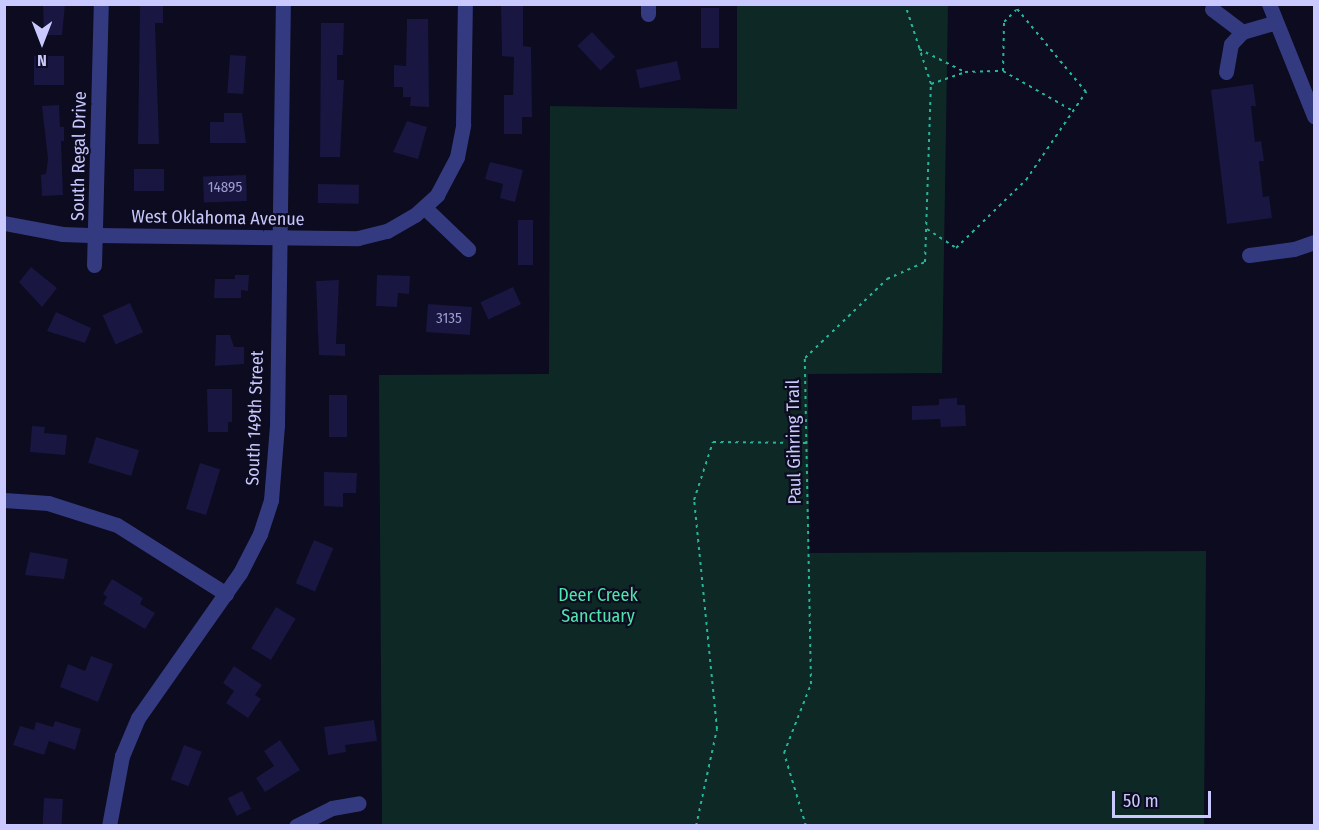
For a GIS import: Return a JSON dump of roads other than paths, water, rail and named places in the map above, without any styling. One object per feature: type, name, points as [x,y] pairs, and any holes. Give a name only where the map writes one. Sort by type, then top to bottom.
[{"type":"street","name":"South Regal Drive","points":[[94,265],[101,4]]},
{"type":"street","name":"South 149th Street","points":[[109,825],[122,756],[138,718],[226,594],[260,534],[274,485],[283,4]]},
{"type":"street","name":"West Oklahoma Avenue","points":[[4,223],[62,234],[96,236],[279,239],[372,236],[401,224],[424,207],[446,180],[461,142],[465,4]]},
{"type":"street","points":[[1269,4],[1314,116]]},
{"type":"street","points":[[1212,9],[1242,32]]},
{"type":"street","points":[[1226,72],[1231,44],[1242,32],[1276,22]]},
{"type":"street","points":[[424,207],[468,249]]},
{"type":"street","points":[[1249,255],[1294,249],[1314,242]]},
{"type":"street","points":[[4,500],[48,503],[117,525],[226,594]]},
{"type":"street","points":[[296,825],[332,808],[359,803]]},
{"type":"park label","name":"Deer Creek Sanctuary","points":[[598,606]]}]
